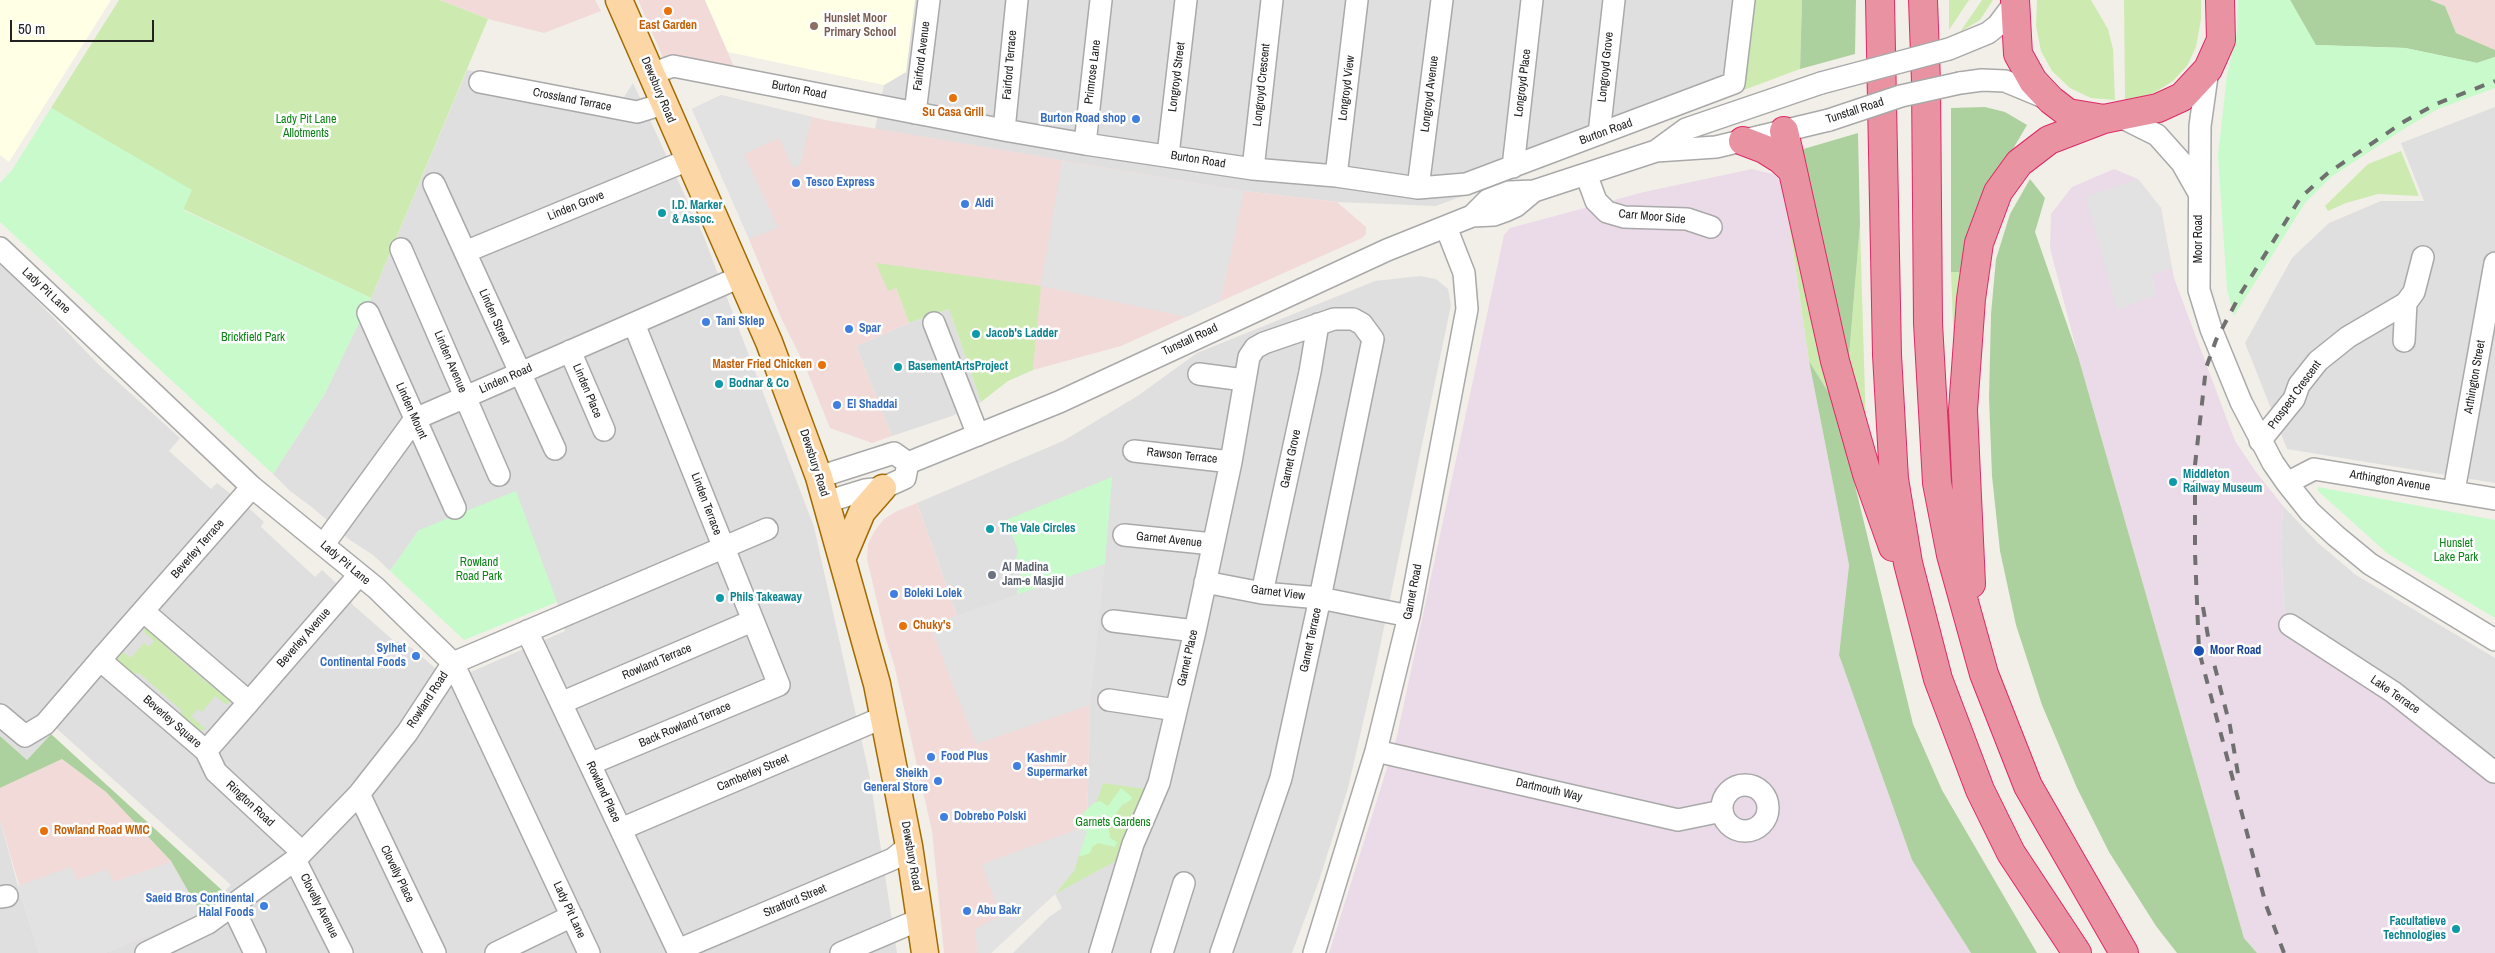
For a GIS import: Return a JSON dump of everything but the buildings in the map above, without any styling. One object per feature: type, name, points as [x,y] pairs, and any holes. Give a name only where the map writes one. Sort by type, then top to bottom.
[{"type":"highway","points":[[1880,0],[1886,356],[1894,479],[1908,563],[1938,679]]},
{"type":"highway","points":[[1923,0],[1926,82],[1928,323],[1936,483],[1951,555],[1984,674],[2028,786],[2124,953]]},
{"type":"highway","points":[[1972,631],[1963,410],[1971,299],[1979,243],[1998,192],[2019,163],[2049,140],[2112,118],[2158,108],[2182,97],[2208,70],[2221,40],[2220,0]]},
{"type":"highway","points":[[2014,2],[2018,54],[2033,81],[2051,100],[2068,113],[2112,118]]},
{"type":"highway","points":[[1784,131],[1835,361],[1864,464],[1938,679],[1980,790],[2011,853],[2077,953]]},
{"type":"highway","points":[[1742,141],[1764,149],[1780,159],[1792,170]]},
{"type":"main road","name":"Dewsbury Road","points":[[619,0],[769,342],[819,477],[843,557],[884,717],[909,846],[925,953]]},
{"type":"main road","points":[[843,557],[862,512],[883,488]]},
{"type":"street","name":"Fairford Avenue","points":[[915,113],[929,0]]},
{"type":"street","name":"Fairford Terrace","points":[[1004,130],[1016,0]]},
{"type":"street","name":"Primrose Lane","points":[[1085,144],[1101,0]]},
{"type":"street","name":"Longroyd Street","points":[[1168,155],[1186,0]]},
{"type":"street","name":"Longroyd Crescent","points":[[1253,169],[1272,0]]},
{"type":"street","name":"Longroyd View","points":[[1336,176],[1357,0]]},
{"type":"street","name":"Longroyd Avenue","points":[[1418,188],[1442,0]]},
{"type":"street","name":"Longroyd Place","points":[[1513,167],[1532,0]]},
{"type":"street","name":"Longroyd Grove","points":[[1598,134],[1614,0]]},
{"type":"street","name":"Burton Road","points":[[651,74],[673,66],[1085,144],[1253,169],[1336,176],[1418,188],[1466,184],[1734,83],[1744,0]]},
{"type":"street","name":"Tunstall Road","points":[[1656,151],[1686,129],[1791,92],[1949,49],[1988,33],[1998,25],[2014,2]]},
{"type":"street","name":"Moor Road","points":[[2208,70],[2200,126],[2199,290],[2226,367],[2260,441],[2287,483],[2310,512],[2329,530],[2370,564],[2495,640]]},
{"type":"street","name":"Tunstall Road","points":[[908,463],[1059,402],[1376,255],[1472,216],[1488,200],[1509,192],[1534,191],[1656,151],[1691,150],[1742,141],[1829,120],[1901,96],[1960,83],[1982,80],[2005,81],[2051,100]]},
{"type":"street","name":"Crossland Terrace","points":[[480,82],[637,112],[663,104]]},
{"type":"street","points":[[1784,131],[1785,112],[1791,92]]},
{"type":"street","name":"Moor Road","points":[[2112,118],[2157,135],[2182,163],[2199,193]]},
{"type":"street","name":"Linden Grove","points":[[465,252],[688,160]]},
{"type":"street","name":"Carr Moor Side","points":[[1586,174],[1596,201],[1607,212],[1624,217],[1687,220],[1711,227]]},
{"type":"street","name":"Linden Street","points":[[434,184],[555,449]]},
{"type":"street","name":"Garnet Road","points":[[1314,953],[1376,751],[1409,616],[1467,309],[1464,273],[1446,226]]},
{"type":"street","name":"Lady Pit Lane","points":[[0,248],[252,487],[360,575],[453,663],[589,953]]},
{"type":"street","name":"Linden Avenue","points":[[401,249],[499,475]]},
{"type":"street","points":[[2404,341],[2406,303],[2414,292],[2422,257]]},
{"type":"street","name":"Arthington Street","points":[[2454,491],[2495,263]]},
{"type":"street","name":"Linden Road","points":[[415,419],[740,277]]},
{"type":"street","name":"Prospect Crescent","points":[[2260,441],[2294,399],[2300,384],[2318,361],[2348,337],[2406,303]]},
{"type":"street","name":"Linden Mount","points":[[368,313],[455,508]]},
{"type":"street","name":"Garnet Terrace","points":[[1222,953],[1280,778],[1320,598],[1373,339],[1362,324],[1344,318],[1318,324]]},
{"type":"street","points":[[934,323],[978,435]]},
{"type":"street","name":"Linden Terrace","points":[[634,324],[779,685]]},
{"type":"street","name":"Garnet Place","points":[[1100,953],[1133,844],[1159,783],[1195,631],[1231,462],[1249,357],[1255,348],[1264,343],[1318,324]]},
{"type":"street","name":"Garnet Grove","points":[[1262,592],[1310,372],[1318,324]]},
{"type":"street","name":"Linden Place","points":[[570,351],[604,430]]},
{"type":"street","points":[[1199,374],[1244,380]]},
{"type":"street","points":[[324,544],[415,419]]},
{"type":"street","name":"Rawson Terrace","points":[[1134,451],[1231,462]]},
{"type":"street","points":[[819,477],[894,453],[908,463],[905,478],[883,488],[865,490],[826,502]]},
{"type":"street","name":"Arthington Avenue","points":[[2287,483],[2314,469],[2495,499]]},
{"type":"street","name":"Beverley Terrace","points":[[143,610],[252,487]]},
{"type":"street","name":"Rowland Road","points":[[146,953],[180,946],[298,856],[359,794],[407,733],[453,663],[767,529]]},
{"type":"street","name":"Garnet Avenue","points":[[1124,535],[1213,544]]},
{"type":"street","name":"Beverley Avenue","points":[[249,702],[360,575]]},
{"type":"street","name":"Garnet View","points":[[1205,582],[1262,592],[1320,598],[1409,616]]},
{"type":"street","points":[[0,715],[25,736],[46,724],[143,610],[249,702]]},
{"type":"street","name":"Rowland Terrace","points":[[561,703],[752,621]]},
{"type":"street","points":[[1113,621],[1195,631]]},
{"type":"street","name":"Lake Terrace","points":[[2290,625],[2393,692],[2494,771]]},
{"type":"street","name":"Rowland Place","points":[[527,631],[679,952]]},
{"type":"street","name":"Beverley Square","points":[[100,660],[206,751],[249,702]]},
{"type":"street","name":"Back Rowland Terrace","points":[[590,764],[779,685]]},
{"type":"street","points":[[1109,700],[1176,710]]},
{"type":"street","name":"Camberley Street","points":[[621,829],[884,717]]},
{"type":"street","name":"Rington Road","points":[[206,751],[216,772],[298,856]]},
{"type":"street","name":"Dartmouth Way","points":[[1376,751],[1678,820],[1722,811]]},
{"type":"street","name":"Clovelly Place","points":[[359,794],[435,953]]},
{"type":"street","name":"Stratford Street","points":[[679,952],[888,861],[909,846]]},
{"type":"street","name":"Clovelly Avenue","points":[[298,856],[342,953]]},
{"type":"street","points":[[1162,953],[1184,883]]},
{"type":"street","points":[[232,905],[254,953]]},
{"type":"street","points":[[496,953],[572,916]]},
{"type":"street","points":[[841,953],[921,919]]},
{"type":"shaded area","points":[[0,0],[111,0],[9,162],[0,155]]},
{"type":"shaded area","points":[[440,0],[595,0],[601,11],[544,33],[488,19]]},
{"type":"shaded area","points":[[638,0],[705,0],[739,78],[667,67]]},
{"type":"shaded area","name":"Hunslet Moor Primary School","points":[[705,0],[915,0],[906,72],[884,85],[728,52]]},
{"type":"shaded area","points":[[915,0],[1751,0],[1740,91],[1436,206],[1337,202],[1244,191],[875,129],[884,85],[906,72]]},
{"type":"shaded area","points":[[2430,0],[2495,0],[2495,50],[2456,33],[2445,6]]},
{"type":"shaded area","points":[[467,70],[624,97],[633,83],[704,237],[814,527],[870,778],[897,953],[104,953],[201,914],[231,885],[56,728],[27,760],[0,736],[0,262],[98,364],[180,438],[169,451],[211,489],[217,483],[252,511],[264,522],[261,527],[315,577],[322,570],[335,582],[353,605],[393,640],[412,648],[435,668],[466,674],[565,631],[557,602],[419,530],[390,571],[373,555],[350,540],[290,491],[273,474],[324,395],[371,298]]},
{"type":"shaded area","points":[[721,95],[825,120],[1244,191],[1337,202],[1366,227],[1366,234],[1362,238],[1121,346],[1033,370],[1040,286],[896,288],[909,323],[856,346],[892,436],[872,443],[830,428],[805,366],[782,320],[692,109]]},
{"type":"shaded area","points":[[721,95],[812,117],[800,165],[793,168],[779,138],[744,154],[778,228],[749,239],[692,109]]},
{"type":"shaded area","points":[[2495,107],[2495,483],[2287,449],[2245,343],[2292,258],[2329,223],[2381,201],[2424,201],[2401,143]]},
{"type":"shaded area","points":[[1062,161],[1244,191],[1221,300],[1187,317],[1041,286]]},
{"type":"shaded area","points":[[1752,169],[1773,174],[1783,182],[1809,361],[1849,565],[1839,655],[1912,860],[1971,953],[1329,953],[1397,736],[1504,235],[1510,228],[1644,192]]},
{"type":"shaded area","points":[[2114,169],[2138,179],[2161,208],[2174,278],[2235,441],[2256,472],[2283,506],[2281,544],[2284,608],[2290,625],[2495,771],[2495,953],[2257,953],[2244,938],[2078,356],[2050,248],[2051,214],[2072,187]]},
{"type":"shaded area","points":[[2138,179],[2161,208],[2171,268],[2152,275],[2156,295],[2117,310],[2086,197]]},
{"type":"shaded area","points":[[1420,276],[1436,279],[1448,289],[1451,305],[1376,666],[1348,788],[1319,881],[1292,953],[1013,953],[1049,917],[1062,908],[1055,894],[1073,871],[1087,831],[1090,705],[957,616],[917,503],[1063,441],[1139,395],[1197,353],[1375,281]]},
{"type":"shaded area","points":[[949,309],[981,402],[952,416],[892,436],[856,346],[909,323]]},
{"type":"shaded area","points":[[917,503],[957,616],[1105,564],[1090,705],[1087,831],[1055,894],[991,953],[944,953],[932,831],[894,664],[886,640],[867,559],[868,544],[884,519],[897,511]]},
{"type":"shaded area","points":[[2283,506],[2318,543],[2356,575],[2495,658],[2495,771],[2290,625],[2284,608],[2281,544]]},
{"type":"shaded area","points":[[1105,564],[1090,705],[976,744],[930,625]]},
{"type":"shaded area","points":[[62,759],[106,792],[171,861],[201,914],[104,953],[39,953],[0,820],[0,788]]},
{"type":"shaded area","points":[[0,820],[18,886],[39,953],[0,953]]},
{"type":"shaded area","points":[[1078,829],[1087,831],[1074,871],[1055,894],[991,953],[978,953],[975,929],[1000,916],[982,864]]},
{"type":"shaded area","points":[[171,862],[201,914],[104,953],[39,953],[18,886],[71,867],[77,880],[107,869],[113,882]]},
{"type":"green space","name":"Lady Pit Lane Allotments","points":[[119,0],[440,0],[488,19],[371,298],[183,209],[191,190],[51,108]]},
{"type":"green space","points":[[1751,0],[1802,0],[1800,69],[1741,91]]},
{"type":"green space","points":[[1802,0],[1856,0],[1855,54],[1800,69]]},
{"type":"green space","points":[[1949,0],[1969,0],[1949,30]]},
{"type":"green space","points":[[1982,0],[1993,0],[1980,20],[1960,32]]},
{"type":"green space","points":[[2037,0],[2091,0],[2108,29],[2113,49],[2115,100],[2091,98],[2070,88],[2052,71],[2041,51],[2036,26]]},
{"type":"green space","points":[[2124,0],[2201,0],[2201,19],[2196,47],[2187,66],[2173,81],[2154,93],[2125,101]]},
{"type":"green space","points":[[2238,0],[2290,0],[2316,45],[2405,48],[2477,63],[2495,57],[2495,88],[2438,109],[2331,177],[2305,203],[2234,316],[2227,290],[2218,156],[2227,75],[2237,32]]},
{"type":"green space","points":[[2290,0],[2430,0],[2445,6],[2456,33],[2495,50],[2495,57],[2477,63],[2405,48],[2315,45]]},
{"type":"green space","points":[[1985,107],[2005,112],[2027,125],[2003,166],[1964,272],[1951,272],[1951,108]]},
{"type":"green space","name":"Brickfield Park","points":[[51,108],[192,190],[183,210],[371,298],[324,395],[273,474],[0,222],[0,183],[12,170]]},
{"type":"green space","points":[[1858,133],[1860,225],[1848,368],[1800,150]]},
{"type":"green space","points":[[2401,151],[2419,196],[2378,194],[2346,203],[2328,211],[2325,206],[2368,164]]},
{"type":"green space","points":[[2030,179],[2045,198],[2035,232],[2078,356],[2244,938],[2257,953],[2177,953],[2156,926],[2109,852],[2077,788],[2042,705],[2016,625],[2000,551],[1992,476],[1989,398],[1991,314],[1996,259],[2010,214]]},
{"type":"green space","points":[[1783,182],[1835,403],[1809,361]]},
{"type":"green space","points":[[1860,225],[1866,429],[1848,368]]},
{"type":"green space","points":[[876,263],[1041,286],[1033,370],[1008,381],[981,402],[949,309],[909,323],[896,288],[888,291]]},
{"type":"green space","points":[[1951,272],[1964,272],[1957,427]]},
{"type":"green space","points":[[1809,361],[1835,403],[1913,724],[1942,790],[2037,953],[1971,953],[1912,860],[1839,655],[1849,565]]},
{"type":"green space","points":[[1112,477],[1105,564],[1017,595],[1023,560],[1016,559],[1018,550],[1006,520]]},
{"type":"green space","name":"Hunslet Lake Park","points":[[2318,487],[2495,520],[2495,618],[2388,554],[2318,491]]},
{"type":"green space","name":"Rowland Road Park","points":[[516,491],[557,602],[464,640],[390,571],[419,530]]},
{"type":"green space","points":[[149,623],[166,638],[166,647],[206,682],[215,683],[232,698],[227,705],[215,696],[202,712],[198,709],[191,716],[206,729],[196,732],[181,719],[181,710],[139,673],[130,676],[115,662],[123,652],[131,658],[144,643],[149,647],[154,641],[143,631]]},
{"type":"green space","points":[[51,734],[224,892],[201,914],[171,861],[106,792],[62,759],[0,788],[0,736],[27,760]]},
{"type":"green space","name":"Garnets Gardens","points":[[1103,783],[1146,789],[1125,856],[1055,894],[1074,871]]},
{"type":"green space","points":[[1121,788],[1132,797],[1131,800],[1122,805],[1108,825],[1110,838],[1117,842],[1115,847],[1098,843],[1092,847],[1090,853],[1082,856],[1074,855],[1083,813],[1094,803],[1100,801],[1108,806]]},
{"type":"railway","points":[[2284,953],[2266,905],[2199,651],[2195,553],[2195,465],[2206,368],[2216,340],[2241,293],[2301,197],[2328,173],[2405,121],[2436,104],[2495,81]]},
{"type":"railway","points":[[2203,607],[2210,648],[2230,726],[2238,774]]},
{"type":"place","name":"East Garden","points":[[668,11]]},
{"type":"place","name":"Hunslet Moor Primary School","points":[[814,26]]},
{"type":"place","name":"Su Casa Grill","points":[[953,98]]},
{"type":"place","name":"Burton Road shop","points":[[1136,119]]},
{"type":"place","name":"Tesco Express","points":[[796,183]]},
{"type":"place","name":"Aldi","points":[[965,204]]},
{"type":"place","name":"I.D. Marker & Assoc.","points":[[662,213]]},
{"type":"place","name":"Tani Sklep","points":[[706,322]]},
{"type":"place","name":"Spar","points":[[849,329]]},
{"type":"place","name":"Jacob's Ladder","points":[[976,334]]},
{"type":"place","name":"Master Fried Chicken","points":[[822,365]]},
{"type":"place","name":"BasementArtsProject","points":[[898,367]]},
{"type":"place","name":"Bodnar & Co","points":[[719,384]]},
{"type":"place","name":"El Shaddai","points":[[837,405]]},
{"type":"place","name":"Middleton Railway Museum","points":[[2173,482]]},
{"type":"place","name":"The Vale Circles","points":[[990,529]]},
{"type":"place","name":"Al Madina Jam-e Masjid","points":[[992,575]]},
{"type":"place","name":"Boleki Lolek","points":[[894,594]]},
{"type":"place","name":"Phils Takeaway","points":[[720,598]]},
{"type":"place","name":"Chuky's","points":[[903,626]]},
{"type":"place","name":"Moor Road","points":[[2199,651]]},
{"type":"place","name":"Sylhet Continental Foods","points":[[416,656]]},
{"type":"place","name":"Food Plus","points":[[931,757]]},
{"type":"place","name":"Kashmir Supermarket","points":[[1017,766]]},
{"type":"place","name":"Sheikh General Store","points":[[938,781]]},
{"type":"place","name":"Dobrebo Polski","points":[[944,817]]},
{"type":"place","name":"Rowland Road WMC","points":[[44,831]]},
{"type":"place","name":"Saeid Bros Continental Halal Foods","points":[[264,906]]},
{"type":"place","name":"Abu Bakr","points":[[967,911]]},
{"type":"place","name":"Facultatieve Technologies","points":[[2456,929]]}]
